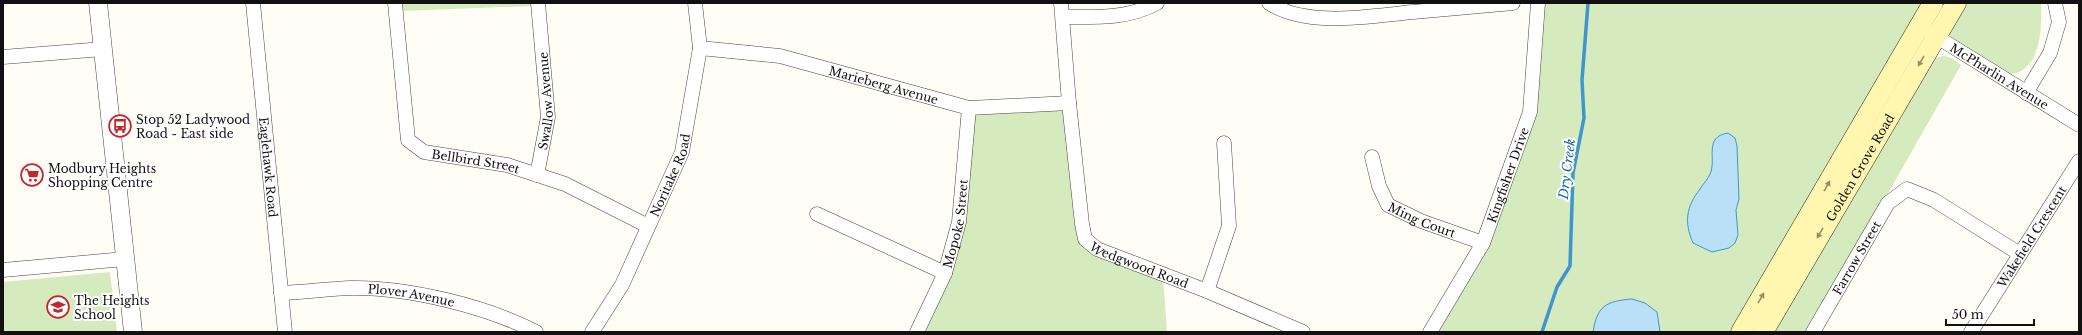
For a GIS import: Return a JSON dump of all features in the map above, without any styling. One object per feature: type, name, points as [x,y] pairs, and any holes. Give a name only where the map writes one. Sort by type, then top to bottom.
[{"type":"main road","name":"Golden Grove Road","points":[[1763,332],[1928,31],[1933,3]]},
{"type":"main road","name":"Golden Grove Road","points":[[1742,332],[1928,31],[1956,3]]},
{"type":"street","points":[[98,3],[133,332]]},
{"type":"street","name":"Eaglehawk Road","points":[[253,3],[285,332]]},
{"type":"street","name":"Bellbird Street","points":[[395,3],[408,140],[424,152],[507,165],[571,187],[648,226]]},
{"type":"street","name":"Swallow Avenue","points":[[537,175],[548,117],[538,3]]},
{"type":"street","name":"Noritake Road","points":[[592,332],[622,284],[682,152],[700,48],[695,3]]},
{"type":"street","points":[[1062,10],[1115,17],[1146,9],[1157,3]]},
{"type":"street","points":[[1269,3],[1277,8],[1310,17],[1347,18],[1513,3]]},
{"type":"street","name":"Kingfisher Drive","points":[[1430,332],[1483,243],[1530,112],[1538,3]]},
{"type":"street","points":[[2026,92],[2050,53],[2059,22],[2055,3]]},
{"type":"street","name":"Wedgwood Road","points":[[1062,10],[1069,103],[1082,224],[1085,239],[1096,249],[1206,291],[1303,332]]},
{"type":"street","name":"McPharlin Avenue","points":[[1928,31],[2079,125]]},
{"type":"street","name":"Marieberg Avenue","points":[[700,48],[780,56],[969,108],[1069,103]]},
{"type":"street","points":[[3,57],[103,49]]},
{"type":"street","name":"Mopoke Street","points":[[917,332],[945,273],[959,222],[969,108]]},
{"type":"street","points":[[1206,291],[1228,226],[1224,143]]},
{"type":"street","name":"Ming Court","points":[[1372,157],[1379,186],[1388,206],[1421,221],[1483,243]]},
{"type":"street","name":"Wakefield Crescent","points":[[1970,332],[2079,161]]},
{"type":"street","name":"Farrow Street","points":[[1813,332],[1888,203],[1907,189],[1934,200],[2020,254]]},
{"type":"street","points":[[817,214],[945,273]]},
{"type":"street","points":[[3,270],[125,259]]},
{"type":"street","name":"Plover Avenue","points":[[281,293],[352,288],[393,291],[433,298],[480,309],[536,332]]},
{"type":"green space","points":[[401,3],[532,3],[532,6],[402,11]]},
{"type":"green space","points":[[1538,3],[1933,3],[1742,332],[1430,332],[1483,243],[1530,112]]},
{"type":"green space","points":[[1961,3],[2041,3],[2040,36],[2033,58],[2027,66],[2019,72],[2008,74],[1950,38],[1949,33]]},
{"type":"green space","points":[[1944,56],[1951,58],[1961,65],[1809,332],[1769,332],[1931,59]]},
{"type":"green space","points":[[1069,103],[1085,239],[1163,275],[1167,332],[917,332],[945,273],[969,108]]},
{"type":"green space","name":"The Heights School","points":[[110,272],[117,332],[3,332],[3,282]]},
{"type":"water","points":[[1728,133],[1735,138],[1737,146],[1739,199],[1736,210],[1738,235],[1735,243],[1729,248],[1712,252],[1693,243],[1688,228],[1688,215],[1689,208],[1695,196],[1710,174],[1712,168],[1713,144],[1720,135]]},
{"type":"water","points":[[1632,299],[1645,303],[1657,312],[1660,332],[1593,332],[1597,316],[1604,306],[1616,301]]},
{"type":"waterway","name":"Dry Creek","points":[[1542,332],[1557,287],[1570,266],[1573,173],[1584,118],[1582,80],[1588,3]]},
{"type":"place","name":"Stop 52 Ladywood Road - East side","points":[[120,126]]},
{"type":"place","name":"Modbury Heights Shopping Centre","points":[[32,175]]},
{"type":"place","name":"The Heights School","points":[[58,307]]}]
